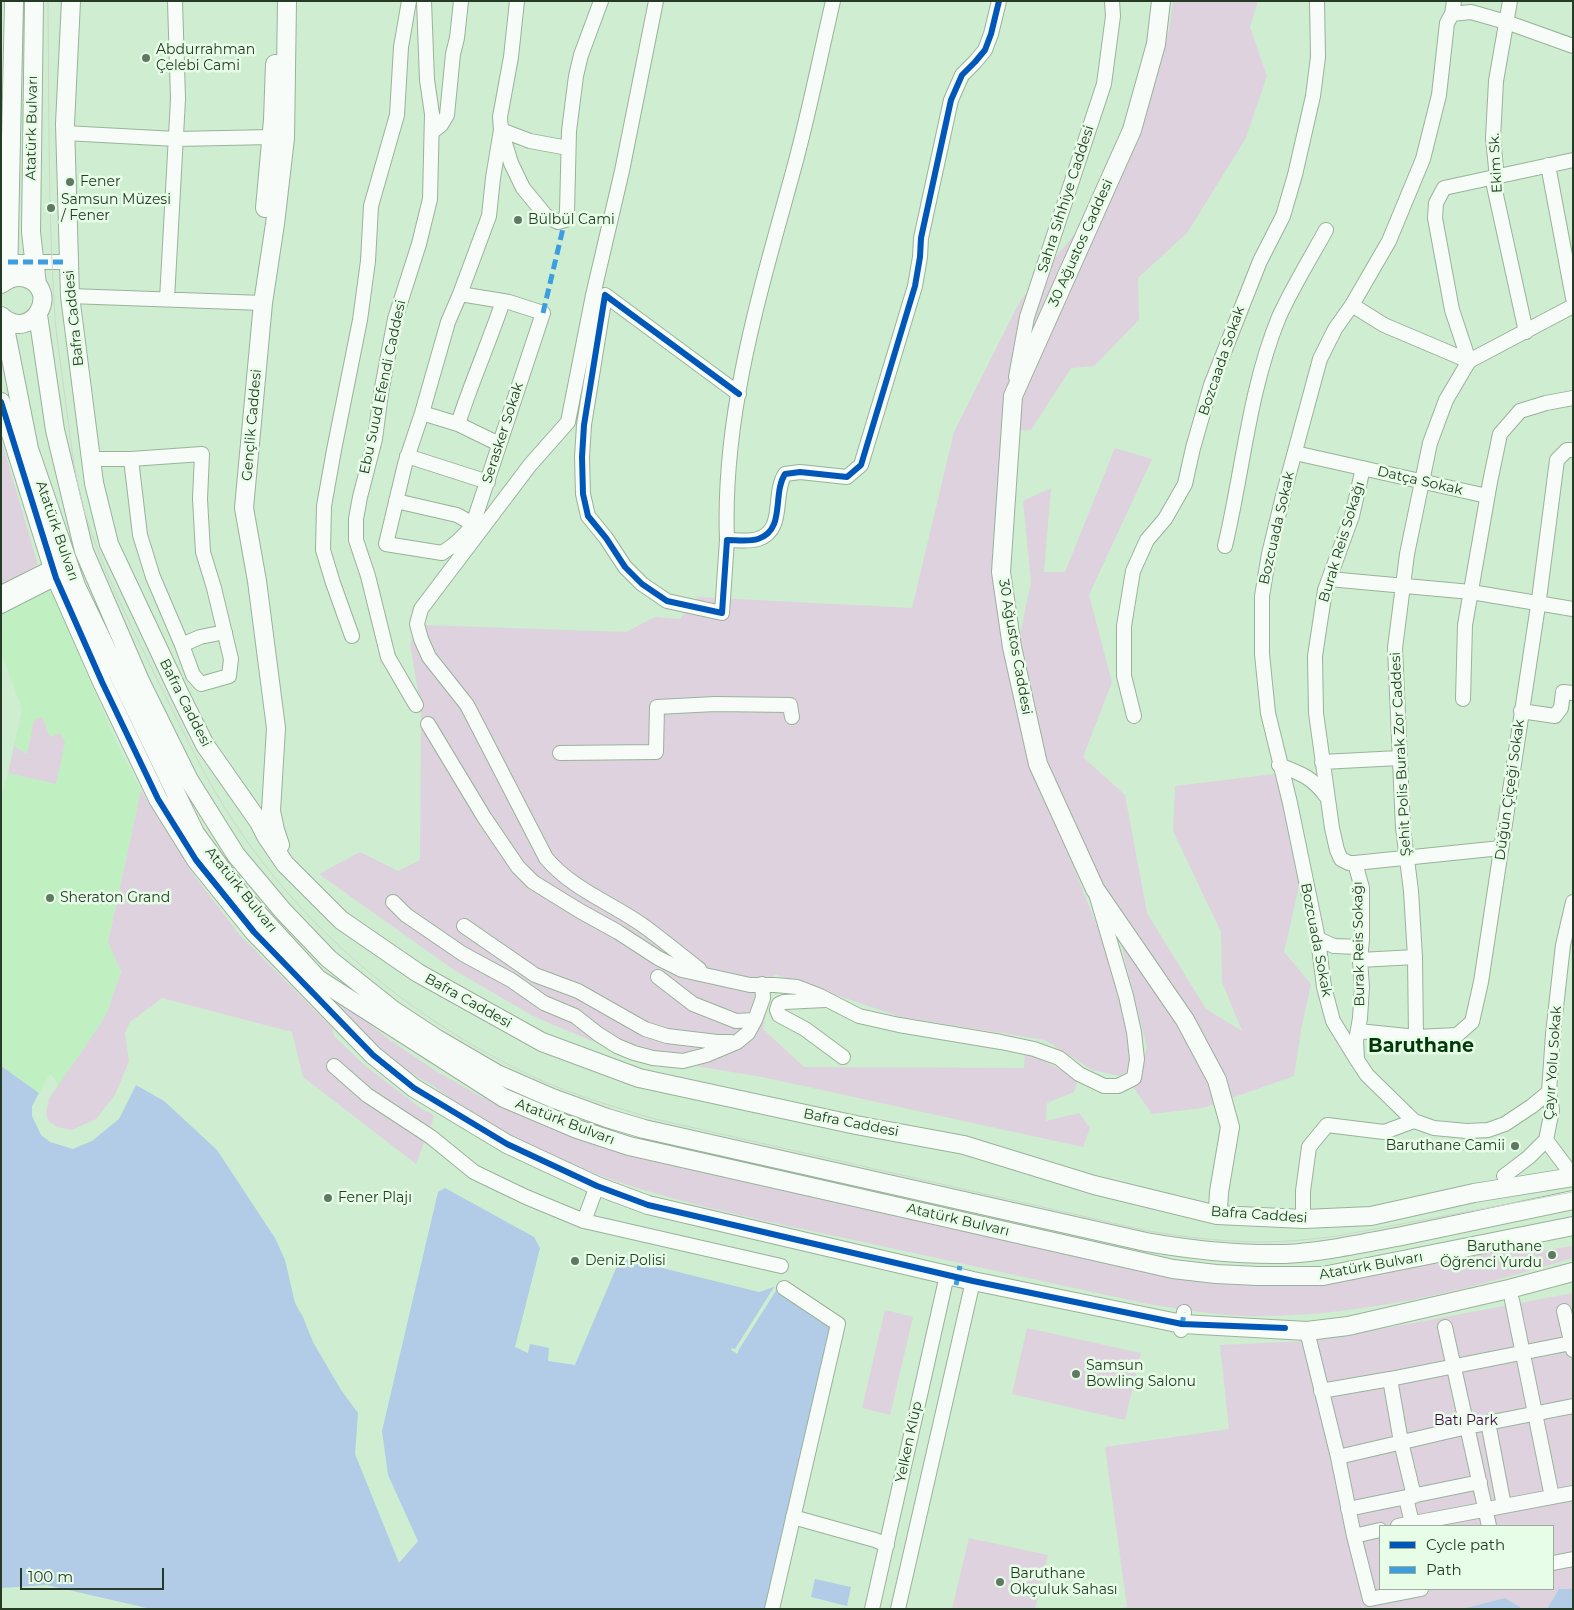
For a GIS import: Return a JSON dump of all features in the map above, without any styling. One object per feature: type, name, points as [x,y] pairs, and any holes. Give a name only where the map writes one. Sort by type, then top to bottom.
[{"type":"main road","name":"Atatürk Bulvarı","points":[[6,275],[14,1]]},
{"type":"main road","name":"Atatürk Bulvarı","points":[[2,317],[9,322],[25,324],[38,315],[42,308],[43,300],[37,285],[31,232],[34,1]]},
{"type":"main road","name":"Bafra Caddesi","points":[[71,1],[65,133],[70,296],[90,459],[98,506],[109,544],[128,588],[205,745],[259,822],[285,864],[341,920],[418,974],[542,1042],[639,1078],[856,1125],[964,1145],[1094,1185],[1216,1215],[1304,1219],[1371,1216],[1474,1193],[1571,1167]]},
{"type":"main road","name":"Gençlik Caddesi","points":[[277,1],[272,137],[261,258],[244,508],[257,581],[276,728],[271,811],[274,830],[281,846]]},
{"type":"main road","name":"Gençlik Caddesi","points":[[259,822],[268,771],[271,724],[257,616],[239,510],[259,302],[275,224],[285,138],[287,1]]},
{"type":"main road","name":"30 Ağustos Caddesi","points":[[1161,1],[1156,44],[1132,130],[1013,396],[1001,572],[1012,647],[1038,764],[1095,889],[1185,1020],[1217,1080],[1230,1127],[1219,1192],[1218,1210]]},
{"type":"main road","points":[[6,275],[23,277],[37,285]]},
{"type":"main road","name":"Atatürk Bulvarı","points":[[38,315],[55,430],[84,551],[140,681],[189,780],[236,854],[283,911],[329,959],[393,1010],[471,1060],[497,1074],[552,1098],[644,1129],[1136,1240],[1191,1250],[1284,1254],[1328,1249],[1368,1243],[1573,1200]]},
{"type":"main road","name":"Atatürk Bulvarı","points":[[2,317],[29,449],[76,586],[195,833],[239,893],[318,979],[504,1098],[577,1129],[629,1146],[1174,1269],[1241,1276],[1323,1276],[1573,1226]]},
{"type":"main road","points":[[1,358],[29,449]]},
{"type":"main road","points":[[1,402],[4,422],[54,572],[102,682],[158,798],[196,860],[254,932],[367,1051],[414,1088],[507,1144],[597,1186],[648,1205],[959,1277],[1182,1322],[1308,1331],[1357,1324],[1509,1289],[1573,1272]]},
{"type":"main road","name":"Bafra Caddesi","points":[[281,846],[304,875],[319,890],[348,915],[401,954],[506,1013],[591,1052],[644,1072],[971,1138],[1102,1182],[1218,1210],[1303,1212],[1369,1209],[1471,1182],[1571,1167]]},
{"type":"main road","points":[[1496,1242],[1573,1237]]},
{"type":"street","points":[[167,299],[178,99],[175,1]]},
{"type":"street","points":[[352,636],[323,550],[324,506],[360,320],[368,261],[371,206],[398,115],[401,47],[409,1]]},
{"type":"street","name":"Ebu Suud Efendi Caddesi","points":[[416,705],[388,657],[368,576],[356,540],[356,519],[375,439],[381,393],[395,319],[419,244],[430,199],[432,114],[427,80],[424,1]]},
{"type":"street","points":[[432,132],[441,125],[447,115],[461,1]]},
{"type":"street","points":[[517,1],[511,57],[500,117],[501,130],[511,163],[523,188],[546,216],[558,222],[565,220],[568,212],[570,122],[581,55],[601,1]]},
{"type":"street","points":[[656,1],[622,171],[593,295],[568,422],[530,465],[420,609],[417,624],[421,639],[429,656],[467,705],[546,858],[556,870],[574,884],[641,924],[699,969],[702,974]]},
{"type":"street","points":[[739,394],[605,296],[584,425],[582,457],[583,494],[588,516],[606,538],[625,567],[642,584],[667,601],[722,613],[727,540],[726,508],[732,440],[739,394],[753,323],[797,155],[834,1]]},
{"type":"street","points":[[727,540],[758,539],[770,532],[774,525],[781,481],[785,474],[800,472],[847,477],[861,465],[915,286],[921,238],[951,100],[962,75],[985,50],[999,1]]},
{"type":"street","name":"Sahra Sıhhiye Caddesi","points":[[1013,396],[1027,317],[1104,84],[1113,16],[1112,1]]},
{"type":"street","name":"Bozcaada Sokak","points":[[1134,716],[1124,676],[1124,626],[1133,571],[1148,540],[1166,520],[1185,484],[1211,385],[1256,269],[1282,216],[1295,175],[1313,96],[1318,57],[1316,1]]},
{"type":"street","name":"Ekim Sk.","points":[[1510,1],[1496,81],[1493,138],[1497,178],[1494,186],[1526,332]]},
{"type":"street","points":[[1453,8],[1506,22],[1573,46]]},
{"type":"street","name":"Bozcuada Sokak","points":[[1358,1060],[1333,1021],[1324,987],[1318,939],[1290,804],[1279,765],[1268,713],[1262,654],[1262,596],[1269,554],[1320,359],[1335,329],[1352,305],[1389,241],[1423,159],[1439,95],[1447,23],[1453,8]]},
{"type":"street","points":[[501,130],[530,141],[568,148]]},
{"type":"street","points":[[473,524],[457,515],[396,501],[407,456],[422,413],[448,322],[489,216],[501,130]]},
{"type":"street","points":[[65,133],[176,139],[272,137]]},
{"type":"street","points":[[1469,360],[1452,310],[1435,218],[1436,203],[1444,188],[1573,160]]},
{"type":"street","points":[[1548,165],[1573,298]]},
{"type":"street","points":[[1225,546],[1236,501],[1250,417],[1263,363],[1279,317],[1326,230]]},
{"type":"street","points":[[6,275],[34,262],[68,262]]},
{"type":"street","points":[[458,424],[468,393],[490,341],[502,301],[460,294]]},
{"type":"street","points":[[70,296],[259,302]]},
{"type":"street","name":"Serasker Sokak","points":[[396,501],[386,544],[442,554],[463,538],[473,524],[543,313],[502,301]]},
{"type":"street","points":[[1352,305],[1384,325],[1469,360],[1573,306]]},
{"type":"street","name":"Şehit Polis Burak Zor Caddesi","points":[[1416,1037],[1415,956],[1399,758],[1395,648],[1407,554],[1430,443],[1446,400],[1469,360]]},
{"type":"street","points":[[1463,699],[1465,625],[1487,496],[1500,434],[1520,411],[1546,403],[1573,398]]},
{"type":"street","points":[[422,413],[458,424],[499,444]]},
{"type":"street","name":"Düğün Çiçeği Sokak","points":[[1359,1031],[1416,1037],[1457,1035],[1472,1022],[1482,982],[1538,604],[1557,460],[1567,450],[1573,450]]},
{"type":"street","name":"Datça Sokak","points":[[1295,453],[1487,496]]},
{"type":"street","points":[[90,459],[131,459],[202,454],[200,499],[203,552],[231,659],[229,676],[201,684],[193,675],[153,577],[140,535],[131,459]]},
{"type":"street","points":[[407,456],[488,482]]},
{"type":"street","name":"Burak Reis Sokağı","points":[[1358,1060],[1356,1041],[1359,1031],[1362,987],[1360,954],[1362,940],[1362,888],[1355,863],[1349,863],[1341,859],[1337,850],[1327,796],[1316,713],[1315,656],[1321,612],[1329,579],[1352,516],[1363,468]]},
{"type":"street","points":[[1,593],[54,572]]},
{"type":"street","points":[[1,606],[54,572]]},
{"type":"street","points":[[1329,579],[1471,592],[1573,609]]},
{"type":"street","points":[[182,645],[200,637],[225,632]]},
{"type":"street","points":[[1521,712],[1555,716],[1561,708],[1563,692],[1573,693]]},
{"type":"street","points":[[560,753],[656,752],[656,707],[715,704],[790,705],[792,718]]},
{"type":"street","points":[[428,724],[518,868],[533,882],[658,958],[682,970],[750,985],[762,984],[797,988],[828,1000],[859,1016],[1034,1049],[1058,1058],[1079,1074],[1104,1086],[1118,1086],[1134,1078],[1137,1059],[1134,1032],[1126,996],[1095,889]]},
{"type":"street","points":[[1322,762],[1399,758]]},
{"type":"street","points":[[1279,765],[1301,774],[1317,784],[1327,796]]},
{"type":"street","points":[[1355,863],[1501,848]]},
{"type":"street","points":[[392,902],[406,915],[464,954],[510,980],[544,1003],[575,1016],[604,1038],[634,1053],[653,1058],[683,1061],[706,1055],[737,1042],[748,1032],[755,1020],[763,998],[762,984]]},
{"type":"street","name":"Çayır Yolu Sokak","points":[[1504,1176],[1529,1157],[1546,1140],[1552,1110],[1549,1092],[1552,1034],[1563,945],[1573,903]]},
{"type":"street","points":[[464,926],[536,975],[578,991],[645,1029],[667,1036],[717,1042],[737,1042]]},
{"type":"street","points":[[1318,939],[1360,954],[1415,956]]},
{"type":"street","points":[[658,978],[693,1004],[736,1021],[755,1020]]},
{"type":"street","points":[[828,1000],[784,1002],[779,1004],[777,1010],[779,1015],[805,1030],[843,1057]]},
{"type":"street","points":[[1358,1060],[1367,1076],[1414,1121],[1434,1128],[1467,1131],[1488,1130],[1505,1124],[1549,1092]]},
{"type":"street","points":[[334,1066],[367,1095],[402,1120],[431,1137],[474,1172],[526,1197],[584,1221],[781,1266]]},
{"type":"street","points":[[1303,1212],[1303,1191],[1309,1147],[1326,1125],[1384,1132],[1414,1121]]},
{"type":"street","points":[[1546,1140],[1571,1167]]},
{"type":"street","points":[[584,1221],[597,1186]]},
{"type":"street","points":[[898,1609],[959,1277]]},
{"type":"street","name":"Yelken Klüp","points":[[872,1609],[887,1545],[959,1277]]},
{"type":"street","points":[[772,1609],[838,1324],[784,1288]]},
{"type":"street","points":[[1512,1300],[1552,1497]]},
{"type":"street","points":[[1321,1391],[1523,1352],[1572,1347],[1564,1311]]},
{"type":"street","points":[[1445,1328],[1489,1525]]},
{"type":"street","points":[[1308,1331],[1370,1599],[1416,1590]]},
{"type":"street","points":[[1390,1379],[1410,1497],[1405,1525],[1573,1493]]},
{"type":"street","points":[[1338,1457],[1488,1422],[1573,1406]]},
{"type":"street","points":[[1488,1422],[1504,1506]]},
{"type":"street","points":[[1348,1509],[1480,1482]]},
{"type":"street","points":[[793,1517],[887,1545]]},
{"type":"street","points":[[1354,1536],[1379,1530]]},
{"type":"street","points":[[1554,1563],[1573,1559]]},
{"type":"shaded area","points":[[44,589],[52,592],[116,742],[141,790],[108,941],[121,972],[107,1012],[101,1023],[57,1088],[56,1080],[50,1074],[39,1093],[1,1066],[1,796],[22,709],[1,653],[1,610]]},
{"type":"green space","points":[[1173,1],[1258,1],[1250,27],[1267,76],[1246,138],[1187,233],[1138,278],[1139,320],[1094,366],[1071,368],[1031,430],[1008,431],[997,576],[1036,771],[1102,939],[1129,1022],[1130,1069],[1120,1076],[1092,1070],[1045,1040],[901,1017],[774,974],[763,1029],[804,1067],[1024,1068],[1025,1051],[1078,1079],[1074,1092],[1047,1103],[1046,1121],[1079,1113],[1090,1128],[1083,1147],[762,1077],[623,1054],[535,1017],[454,970],[319,874],[360,852],[398,871],[420,860],[421,710],[410,643],[424,625],[626,632],[655,617],[680,619],[698,597],[912,608],[954,432],[1020,301],[1116,183],[1169,31]]},
{"type":"green space","points":[[1,439],[38,565],[1,585]]},
{"type":"green space","points":[[1115,448],[1152,459],[1089,595],[1112,682],[1083,757],[1125,795],[1147,913],[1206,1009],[1242,1031],[1222,982],[1221,932],[1173,831],[1175,786],[1275,774],[1301,878],[1284,952],[1311,984],[1294,1076],[1203,1108],[1152,1114],[1134,1088],[1147,1048],[1112,907],[1046,765],[1017,649],[1031,582],[1023,501],[1051,488],[1044,572],[1065,572]]},
{"type":"green space","points":[[42,717],[50,737],[60,733],[65,742],[56,784],[8,773],[14,746],[27,754],[34,720]]},
{"type":"green space","points":[[141,790],[196,878],[239,934],[332,1028],[334,1036],[363,1064],[434,1117],[416,1164],[303,1077],[292,1032],[162,998],[130,1022],[125,1033],[129,1061],[115,1095],[96,1119],[72,1130],[58,1127],[49,1122],[46,1114],[49,1099],[101,1023],[107,1012],[121,972],[108,942]]},
{"type":"green space","points":[[166,798],[339,1000],[387,1038],[436,1071],[480,1096],[528,1119],[578,1139],[635,1156],[697,1171],[1152,1274],[1212,1283],[1251,1285],[1338,1282],[1489,1252],[1532,1252],[1573,1246],[1573,1258],[1493,1281],[1412,1300],[1329,1312],[1246,1316],[1197,1312],[1148,1304],[753,1218],[649,1192],[550,1156],[503,1133],[459,1107],[446,1095],[382,1051],[345,1012],[337,1010],[188,837]]},
{"type":"green space","name":"Batı Park","points":[[1573,1293],[1573,1589],[1559,1589],[1547,1609],[1523,1609],[1505,1598],[1462,1609],[1117,1609],[1127,1607],[1105,1447],[1229,1429],[1220,1345],[1306,1341],[1376,1330]]},
{"type":"green space","points":[[885,1310],[913,1317],[890,1415],[862,1408]]},
{"type":"green space","name":"Samsun Bowling Salonu","points":[[1027,1328],[1141,1353],[1125,1420],[1012,1394]]},
{"type":"green space","name":"Baruthane Okçuluk Sahası","points":[[969,1538],[1048,1555],[1035,1609],[952,1609]]},
{"type":"water","points":[[1,1066],[39,1093],[32,1106],[32,1116],[41,1135],[50,1142],[73,1149],[92,1141],[119,1119],[136,1085],[164,1101],[217,1150],[275,1238],[285,1260],[295,1303],[313,1342],[341,1390],[358,1413],[355,1454],[399,1563],[418,1541],[388,1475],[382,1431],[438,1192],[445,1188],[534,1237],[540,1248],[515,1347],[528,1353],[530,1344],[549,1348],[548,1361],[575,1365],[617,1266],[626,1259],[759,1292],[774,1287],[833,1325],[767,1609],[151,1609],[47,1585],[1,1588]]},
{"type":"water","points":[[815,1579],[851,1587],[847,1606],[811,1597]]},
{"type":"water","points":[[1559,1589],[1573,1589],[1573,1609],[1547,1609]]},
{"type":"water","points":[[1505,1598],[1523,1609],[1462,1609]]},
{"type":"pier","points":[[774,1287],[777,1289],[738,1351],[738,1354],[731,1350],[732,1348],[735,1349]]},
{"type":"tram line","points":[[48,1],[50,188],[56,324],[76,475],[92,534],[121,605],[143,651],[197,758],[225,808],[254,851],[287,892],[323,930],[361,965],[402,998],[445,1028],[490,1055],[550,1084],[609,1105],[655,1119],[1148,1231],[1234,1241],[1272,1242],[1300,1240],[1337,1236],[1573,1192]]},
{"type":"marked path","points":[[543,313],[565,220]]},
{"type":"marked path","points":[[8,262],[68,262]]},
{"type":"marked path","points":[[956,1285],[960,1266]]},
{"type":"marked path","points":[[1182,1327],[1184,1312]]},
{"type":"cycle path","points":[[739,394],[605,295],[584,425],[582,457],[583,494],[588,516],[606,538],[625,567],[642,584],[667,601],[722,613],[727,540],[754,540],[767,534],[775,520],[779,491],[785,474],[800,472],[847,477],[861,465],[915,286],[921,238],[951,100],[962,75],[985,50],[999,1]]},
{"type":"cycle path","points":[[1,402],[56,578],[102,682],[158,799],[196,860],[254,932],[373,1055],[414,1088],[507,1144],[597,1186],[648,1205],[973,1281],[1182,1324],[1285,1328]]},
{"type":"place","name":"Abdurrahman Çelebi Cami","points":[[146,58]]},
{"type":"place","name":"Fener","points":[[70,182]]},
{"type":"place","name":"Samsun Müzesi / Fener","points":[[51,208]]},
{"type":"place","name":"Bülbül Cami","points":[[518,220]]},
{"type":"place","name":"Sheraton Grand","points":[[50,898]]},
{"type":"place","name":"Baruthane Camii","points":[[1515,1146]]},
{"type":"place","name":"Fener Plajı","points":[[328,1198]]},
{"type":"place","name":"Baruthane Öğrenci Yurdu","points":[[1552,1255]]},
{"type":"place","name":"Deniz Polisi","points":[[575,1261]]},
{"type":"place","name":"Samsun Bowling Salonu","points":[[1076,1374]]},
{"type":"place","name":"Baruthane Okçuluk Sahası","points":[[1000,1582]]},
{"type":"district","name":"Baruthane","points":[[1421,1046]]}]
